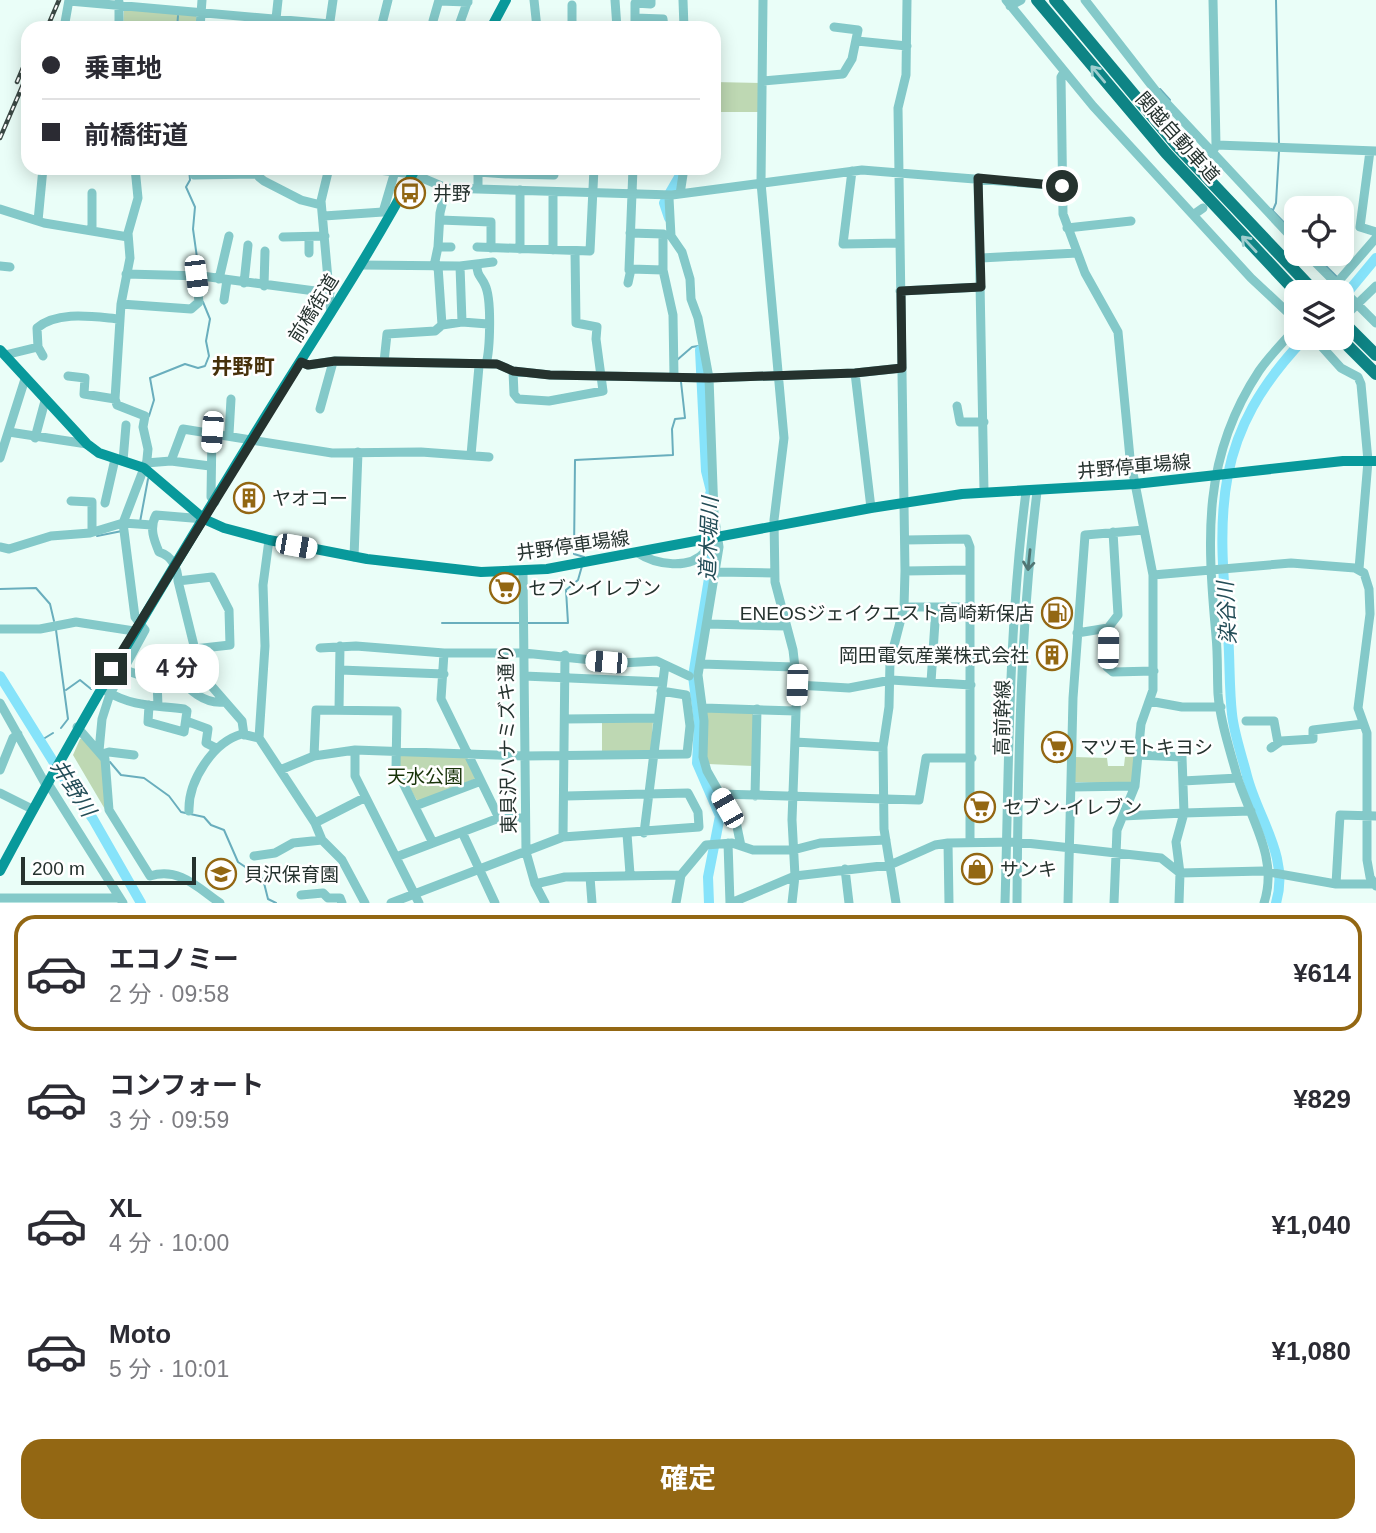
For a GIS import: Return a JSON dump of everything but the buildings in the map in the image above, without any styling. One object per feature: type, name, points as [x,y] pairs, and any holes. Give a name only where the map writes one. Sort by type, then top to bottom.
[{"type":"highway","name":"関越自動車道","points":[[1037,0],[1166,153],[1285,280]]},
{"type":"highway","name":"関越自動車道","points":[[1055,0],[1177,146],[1304,280]]},
{"type":"highway","points":[[1354,328],[1376,355]]},
{"type":"highway","points":[[1352,350],[1376,374]]},
{"type":"main road","points":[[495,21],[507,1]]},
{"type":"main road","name":"前橋街道","points":[[47,782],[77,727],[105,691],[136,626],[331,313],[360,265],[389,205],[411,175]]},
{"type":"main road","name":"井野停車場線","points":[[2,352],[87,444],[119,460],[145,467],[204,519],[269,540],[354,557],[453,570],[523,572],[638,553],[871,508],[984,492],[1032,492],[1135,484],[1343,461],[1372,461]]},
{"type":"main road","points":[[0,871],[47,782]]},
{"type":"street","points":[[65,21],[69,0],[202,12],[258,21]]},
{"type":"street","points":[[201,21],[202,0]]},
{"type":"street","points":[[276,21],[278,0]]},
{"type":"street","points":[[330,21],[333,0]]},
{"type":"street","points":[[383,21],[388,0]]},
{"type":"street","points":[[534,0],[536,21]]},
{"type":"street","points":[[615,0],[616,21]]},
{"type":"street","points":[[635,21],[635,3],[651,4],[651,0]]},
{"type":"street","points":[[684,0],[684,21]]},
{"type":"street","points":[[763,0],[761,183],[784,438],[774,527],[775,573],[797,685],[793,796],[795,876],[792,903]]},
{"type":"street","points":[[896,903],[886,840],[883,747],[891,680],[890,661],[904,607],[898,100],[906,75],[907,0]]},
{"type":"street","points":[[1021,0],[1008,3],[1064,72],[1251,278],[1284,310]]},
{"type":"street","points":[[1085,0],[1127,55],[1284,229]]},
{"type":"street","points":[[1213,0],[1214,150]]},
{"type":"street","points":[[433,21],[439,1],[468,1],[461,21]]},
{"type":"street","points":[[120,3],[120,21]]},
{"type":"street","points":[[572,5],[572,21]]},
{"type":"street","points":[[763,80],[842,75],[852,61],[858,29],[834,27]]},
{"type":"street","points":[[857,41],[907,46]]},
{"type":"street","points":[[1064,72],[1061,77],[1061,203],[1077,253],[1118,332],[1135,484],[1153,575],[1153,690],[1141,723],[1135,786],[1117,830],[1114,903]]},
{"type":"street","points":[[1214,150],[1373,151],[1360,226],[1376,232]]},
{"type":"street","points":[[422,175],[446,188],[676,195],[852,171],[1062,186]]},
{"type":"street","points":[[852,171],[843,244],[900,243]]},
{"type":"street","points":[[38,221],[42,175]]},
{"type":"street","points":[[136,175],[138,198],[128,237],[130,258],[121,304],[115,399],[117,405],[145,416],[143,431],[148,449],[145,467],[123,523],[136,626]]},
{"type":"street","points":[[260,175],[264,181],[292,196],[321,205]]},
{"type":"street","points":[[327,175],[321,194],[321,205],[326,236],[331,313]]},
{"type":"street","points":[[324,216],[383,212],[389,205],[394,175]]},
{"type":"street","points":[[478,175],[478,188]]},
{"type":"street","points":[[477,247],[590,251],[594,175]]},
{"type":"street","points":[[628,283],[633,175]]},
{"type":"street","points":[[682,175],[676,195],[667,202],[672,216],[671,236],[682,252],[690,279],[691,299],[698,318],[709,378],[716,538],[716,572],[698,688],[704,708],[703,757],[719,794],[736,822],[741,846]]},
{"type":"street","points":[[978,178],[984,492]]},
{"type":"street","points":[[1227,186],[1236,178]]},
{"type":"street","points":[[442,325],[436,266],[446,188]]},
{"type":"street","points":[[520,190],[520,249]]},
{"type":"street","points":[[552,250],[553,192]]},
{"type":"street","points":[[92,193],[92,230]]},
{"type":"street","points":[[1194,215],[1203,208]]},
{"type":"street","points":[[0,209],[38,221],[128,237]]},
{"type":"street","points":[[440,220],[491,222],[491,248]]},
{"type":"street","points":[[1067,228],[1131,221]]},
{"type":"street","points":[[629,233],[663,234],[663,270],[673,315],[674,376]]},
{"type":"street","points":[[224,300],[223,279],[229,236]]},
{"type":"street","points":[[283,237],[326,236]]},
{"type":"street","points":[[309,238],[309,253]]},
{"type":"street","points":[[1341,280],[1376,238]]},
{"type":"street","points":[[244,283],[248,245]]},
{"type":"street","points":[[438,247],[450,247]]},
{"type":"street","points":[[264,286],[265,251]]},
{"type":"street","points":[[513,371],[516,398],[538,400],[603,391],[596,339],[597,327],[576,323],[575,251]]},
{"type":"street","points":[[981,258],[1077,253]]},
{"type":"street","points":[[360,265],[460,266],[493,262]]},
{"type":"street","points":[[471,455],[482,365],[490,351],[486,285],[477,276],[477,265]]},
{"type":"street","points":[[460,266],[462,322]]},
{"type":"street","points":[[1317,266],[1328,280]]},
{"type":"street","points":[[629,270],[663,270]]},
{"type":"street","points":[[126,274],[196,276],[330,293]]},
{"type":"street","points":[[121,304],[191,309],[198,302],[196,276]]},
{"type":"street","points":[[1374,286],[1355,304],[1376,323]]},
{"type":"street","points":[[901,291],[981,287]]},
{"type":"street","points":[[2,352],[41,352],[37,328],[47,321],[84,316],[120,319]]},
{"type":"street","points":[[384,362],[387,334],[435,331],[442,325],[462,322],[488,324]]},
{"type":"street","points":[[1264,903],[1268,885],[1267,859],[1238,778],[1221,707],[1211,570],[1216,476],[1223,442],[1241,400],[1284,340]]},
{"type":"street","points":[[1326,350],[1341,368],[1356,376],[1360,382],[1372,461],[1359,569]]},
{"type":"street","points":[[301,362],[308,365],[333,362],[497,364],[513,371],[709,378],[855,373],[902,368]]},
{"type":"street","points":[[320,409],[333,362]]},
{"type":"street","points":[[855,373],[871,508]]},
{"type":"street","points":[[68,376],[85,378],[84,394],[115,399]]},
{"type":"street","points":[[0,458],[25,379]]},
{"type":"street","points":[[229,434],[231,399]]},
{"type":"street","points":[[35,438],[45,401]]},
{"type":"street","points":[[957,406],[960,422],[984,422]]},
{"type":"street","points":[[105,503],[119,460],[125,425]]},
{"type":"street","points":[[171,461],[181,430],[229,434],[297,450],[311,447],[332,453],[489,457]]},
{"type":"street","points":[[9,432],[87,444]]},
{"type":"street","points":[[212,432],[211,497],[215,502]]},
{"type":"street","points":[[354,557],[358,452]]},
{"type":"street","points":[[145,467],[171,461],[210,466]]},
{"type":"street","name":"高前幹線","points":[[1017,903],[1019,694],[1032,492]]},
{"type":"street","name":"高前幹線","points":[[1006,903],[1010,681],[1017,559],[1032,492]]},
{"type":"street","points":[[71,501],[92,502],[92,532]]},
{"type":"street","points":[[204,519],[156,516],[152,526],[153,539],[159,552],[166,554],[178,568],[178,581],[194,649],[205,682],[242,722],[244,735]]},
{"type":"street","points":[[0,547],[9,549],[51,536],[92,532],[123,523],[152,526]]},
{"type":"street","points":[[1068,903],[1077,633],[1085,535],[1144,530]]},
{"type":"street","points":[[1113,533],[1118,615],[1108,628],[1107,667],[1113,672],[1154,671]]},
{"type":"street","points":[[638,553],[646,558],[674,564],[687,563],[699,559],[705,552],[704,539]]},
{"type":"street","points":[[905,540],[967,539],[970,570],[972,758],[970,842]]},
{"type":"street","points":[[269,540],[263,585],[265,646],[259,738],[315,823],[323,840],[342,860],[365,903]]},
{"type":"street","points":[[728,843],[731,903],[758,898],[795,876],[890,865],[935,845],[970,842],[1017,842],[1161,858],[1180,873],[1266,872],[1336,884],[1375,885],[1368,869],[1372,748],[1358,708],[1372,643],[1373,588],[1366,576],[1359,569],[1291,563],[1153,575]]},
{"type":"street","points":[[905,571],[970,570]]},
{"type":"street","name":"東貝沢ハナミズキ通り","points":[[523,572],[526,852],[535,884],[545,903]]},
{"type":"street","points":[[716,572],[775,573]]},
{"type":"street","points":[[178,581],[212,578],[229,610],[230,645],[194,649]]},
{"type":"street","points":[[904,607],[970,607]]},
{"type":"street","points":[[931,682],[936,607]]},
{"type":"street","points":[[0,629],[76,622],[136,626],[145,630],[122,669],[105,691],[101,752],[106,767],[109,810],[150,876],[164,872],[178,874],[220,903]]},
{"type":"street","points":[[708,624],[786,625]]},
{"type":"street","points":[[1077,633],[1108,628]]},
{"type":"street","points":[[339,710],[340,646]]},
{"type":"street","points":[[320,648],[340,646],[444,653],[565,655],[621,663],[657,661],[689,676]]},
{"type":"street","points":[[444,653],[441,699],[499,818]]},
{"type":"street","points":[[563,837],[566,796],[565,655]]},
{"type":"street","points":[[701,664],[795,667]]},
{"type":"street","points":[[644,833],[664,665]]},
{"type":"street","points":[[122,669],[157,681],[175,674],[190,692],[216,703],[225,702]]},
{"type":"street","points":[[340,670],[444,674]]},
{"type":"street","points":[[280,770],[314,756],[355,750],[525,756],[653,756],[688,752],[690,716],[686,695],[662,687],[524,676]]},
{"type":"street","points":[[797,685],[849,688],[891,680],[971,685]]},
{"type":"street","points":[[105,691],[128,704],[153,705],[187,710],[184,732],[148,722],[153,705],[157,681]]},
{"type":"street","points":[[1149,701],[1182,706],[1221,707]]},
{"type":"street","points":[[0,703],[122,900]]},
{"type":"street","points":[[704,708],[796,711]]},
{"type":"street","points":[[755,796],[757,709]]},
{"type":"street","points":[[314,756],[316,710],[397,711],[396,769],[433,843]]},
{"type":"street","points":[[565,719],[657,718]]},
{"type":"street","points":[[186,721],[208,729],[206,743],[216,748]]},
{"type":"street","points":[[1246,721],[1274,721],[1274,746],[1313,740],[1313,730],[1363,724]]},
{"type":"street","points":[[77,727],[101,752],[134,755]]},
{"type":"street","points":[[0,770],[13,738],[18,734]]},
{"type":"street","points":[[189,811],[189,800],[196,782],[216,748],[232,737],[244,735],[259,738]]},
{"type":"street","points":[[795,742],[883,747]]},
{"type":"street","points":[[355,750],[355,776],[417,898]]},
{"type":"street","points":[[1137,755],[1182,757],[1184,813],[1181,832],[1175,842],[1180,873],[1178,903]]},
{"type":"street","points":[[719,794],[919,800],[926,758],[972,758]]},
{"type":"street","points":[[1183,781],[1238,778]]},
{"type":"street","points":[[415,806],[481,780]]},
{"type":"street","points":[[1072,787],[1135,786]]},
{"type":"street","points":[[0,793],[32,809]]},
{"type":"street","points":[[566,796],[688,793],[698,812],[701,850]]},
{"type":"street","points":[[315,823],[364,797]]},
{"type":"street","points":[[1123,816],[1251,811]]},
{"type":"street","points":[[1336,884],[1340,815],[1371,817]]},
{"type":"street","points":[[396,858],[499,818],[525,818]]},
{"type":"street","points":[[391,903],[417,898],[563,837],[699,827]]},
{"type":"street","points":[[462,832],[495,903]]},
{"type":"street","points":[[627,834],[631,874]]},
{"type":"street","points":[[254,856],[275,853],[293,843],[323,840]]},
{"type":"street","points":[[676,903],[681,875],[701,850],[713,843],[728,843],[753,850],[793,850],[820,843],[886,840]]},
{"type":"street","points":[[948,843],[949,903]]},
{"type":"street","points":[[845,869],[849,903]]},
{"type":"street","points":[[535,884],[565,877],[681,875]]},
{"type":"street","points":[[590,877],[592,903]]},
{"type":"street","points":[[301,895],[323,893],[328,898],[340,898],[342,903]]},
{"type":"street","points":[[0,898],[54,901],[122,900]]},
{"type":"green space","points":[[124,8],[196,14],[197,21],[123,21]]},
{"type":"green space","points":[[721,82],[761,83],[760,112],[721,112]]},
{"type":"green space","points":[[753,711],[753,766],[708,764],[704,743],[706,712]]},
{"type":"green space","points":[[653,721],[651,751],[602,754],[602,722]]},
{"type":"green space","points":[[84,738],[104,763],[106,811],[73,755],[80,739]]},
{"type":"green space","name":"天水公園","points":[[400,755],[467,757],[477,778],[418,802],[399,771]]},
{"type":"green space","points":[[1135,756],[1132,784],[1075,782],[1075,757],[1107,758],[1108,766],[1124,766],[1125,757]]},
{"type":"waterway","points":[[1276,0],[1279,145]]},
{"type":"waterway","points":[[178,16],[178,21]]},
{"type":"waterway","points":[[1160,89],[1170,100]]},
{"type":"waterway","points":[[1273,210],[1276,203],[1279,151]]},
{"type":"waterway","points":[[190,175],[186,187],[195,207],[193,229],[199,272]]},
{"type":"waterway","name":"道木堀川","points":[[669,218],[664,203],[679,177]]},
{"type":"waterway","points":[[1271,209],[1284,222]]},
{"type":"waterway","name":"染谷川","points":[[1354,285],[1376,258]]},
{"type":"waterway","points":[[1326,266],[1338,278]]},
{"type":"waterway","points":[[149,416],[154,400],[150,378],[185,364],[198,368],[205,366],[209,356],[206,341],[210,319],[203,302]]},
{"type":"waterway","points":[[677,360],[692,347],[698,346]]},
{"type":"waterway","name":"道木堀川","points":[[700,350],[706,471],[711,491],[708,500],[712,560],[693,676],[699,724],[697,763],[720,816],[708,877],[709,903]]},
{"type":"waterway","name":"染谷川","points":[[1276,903],[1279,886],[1276,854],[1252,792],[1233,722],[1222,549],[1223,511],[1228,475],[1237,441],[1253,407],[1275,373],[1295,350]]},
{"type":"waterway","points":[[584,557],[574,554],[575,460],[673,455],[672,429],[675,419],[685,418],[681,382]]},
{"type":"waterway","points":[[140,522],[148,479]]},
{"type":"waterway","points":[[97,536],[122,531]]},
{"type":"waterway","points":[[527,623],[568,623],[566,590],[578,580],[582,566]]},
{"type":"waterway","points":[[0,589],[36,588],[50,604],[54,621]]},
{"type":"waterway","points":[[442,623],[522,623]]},
{"type":"waterway","points":[[56,630],[68,719],[61,728]]},
{"type":"waterway","name":"井野川","points":[[0,676],[61,774],[93,819],[141,903]]},
{"type":"waterway","points":[[66,690],[80,680],[91,689]]},
{"type":"waterway","points":[[40,741],[53,733]]},
{"type":"waterway","points":[[110,762],[121,775],[144,778],[169,796],[181,812],[204,817],[211,825],[224,830],[238,862],[263,879],[268,899],[276,903]]},
{"type":"tunnel","points":[[1207,204],[1227,186]]},
{"type":"railway","points":[[50,21],[59,0]]},
{"type":"railway","points":[[17,82],[21,73]]},
{"type":"railway","points":[[0,138],[21,89]]},
{"type":"place","name":"井野","points":[[410,193]]},
{"type":"place","name":"ヤオコー","points":[[249,498]]},
{"type":"place","name":"セブンイレブン","points":[[505,588]]},
{"type":"place","name":"ENEOSジェイクエスト高崎新保店","points":[[1057,613]]},
{"type":"place","name":"岡田電気産業株式会社","points":[[1052,655]]},
{"type":"place","name":"マツモトキヨシ","points":[[1057,747]]},
{"type":"place","name":"セブン-イレブン","points":[[980,807]]},
{"type":"place","name":"サンキ","points":[[977,869]]},
{"type":"place","name":"貝沢保育園","points":[[221,874]]},
{"type":"district","name":"井野町","points":[[243,367]]},
{"type":"route","points":[[111,669],[301,362],[308,365],[335,361],[443,362],[478,366],[497,364],[513,371],[550,375],[709,378],[855,373],[902,368],[901,291],[981,287],[978,178],[1062,186]]}]
